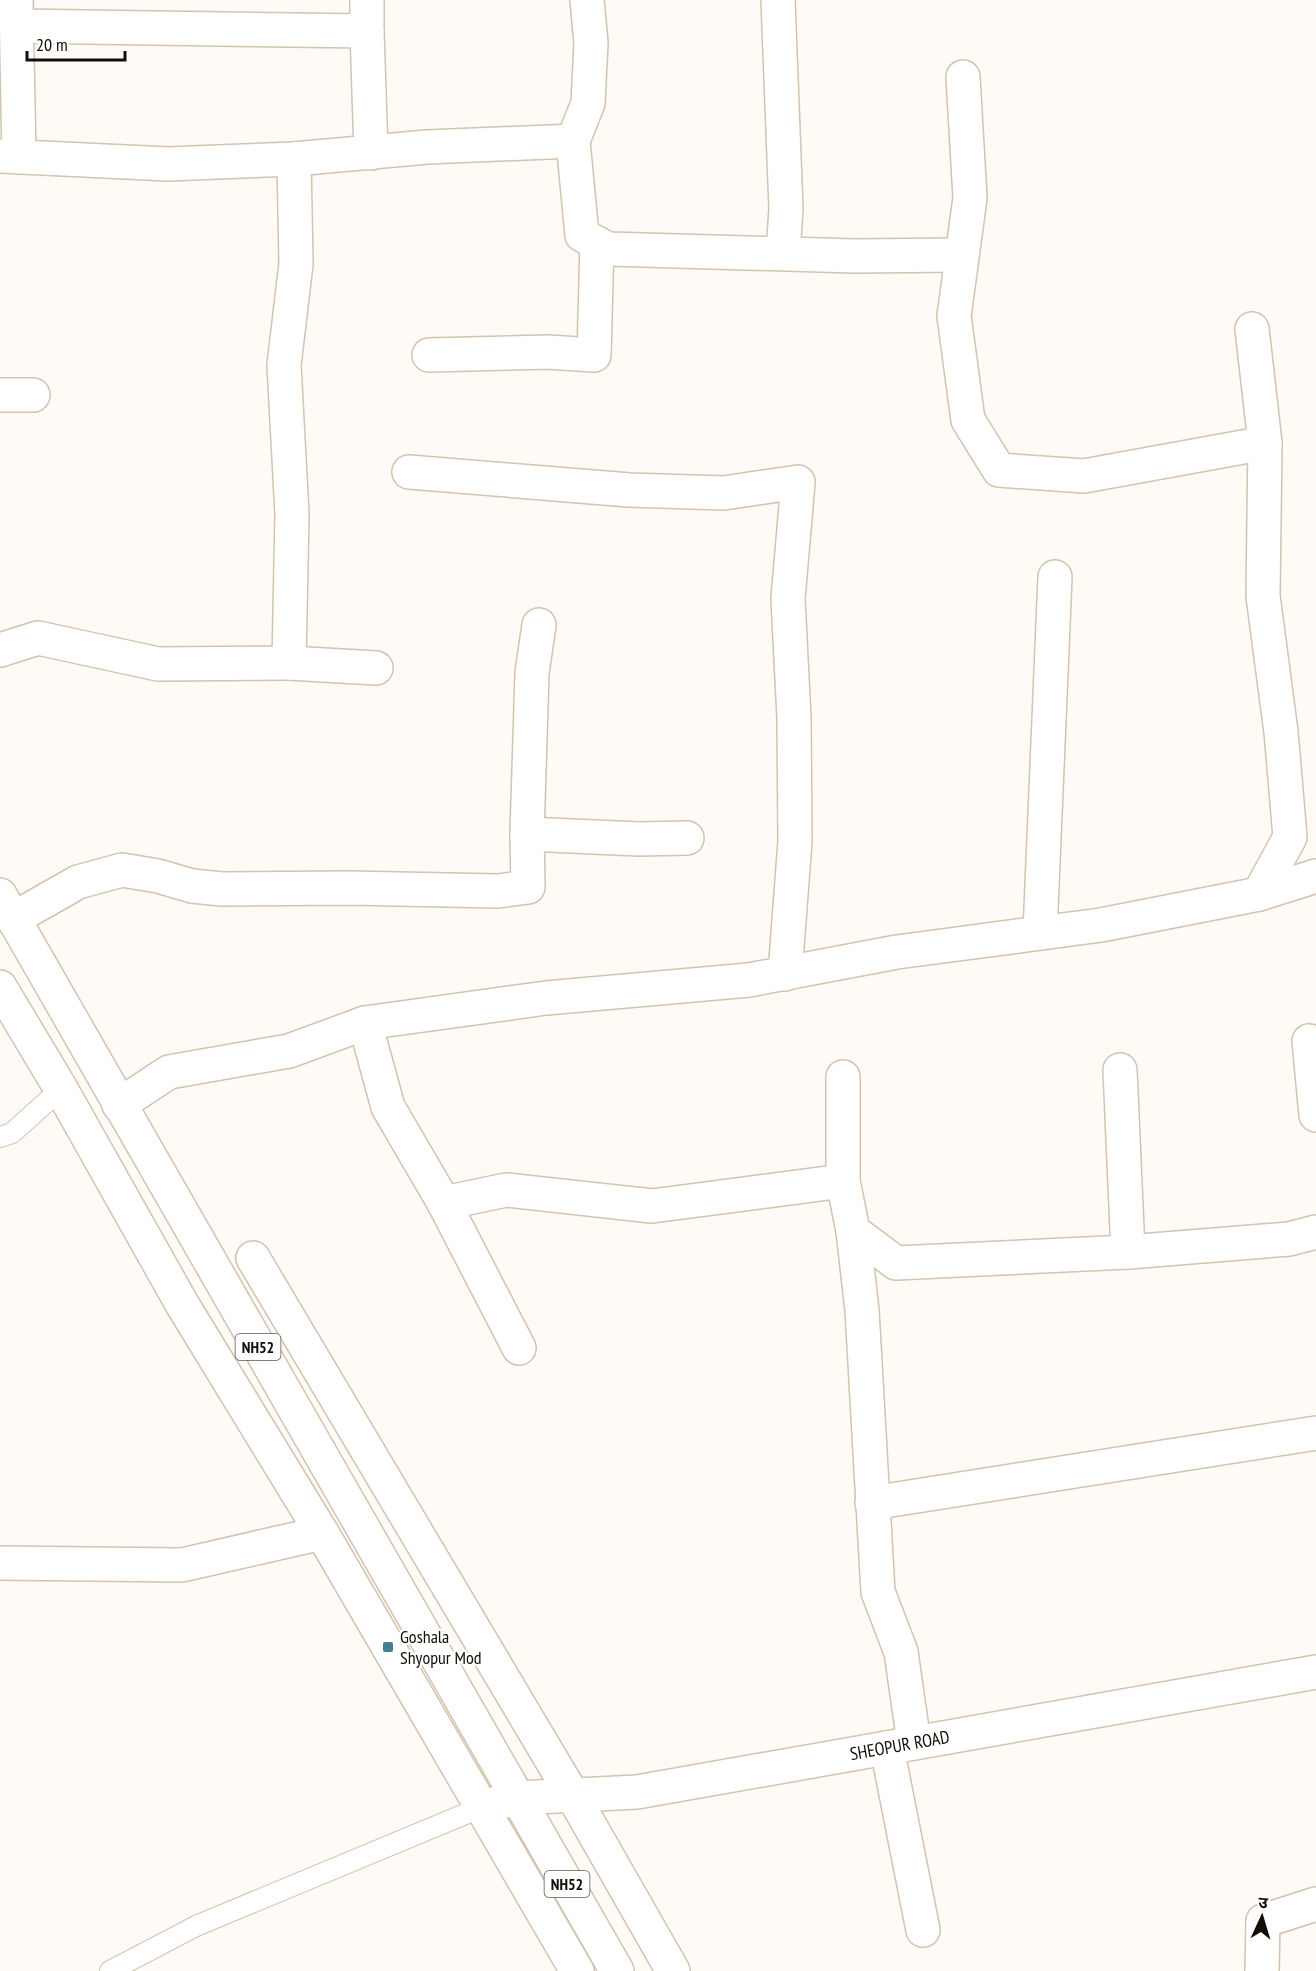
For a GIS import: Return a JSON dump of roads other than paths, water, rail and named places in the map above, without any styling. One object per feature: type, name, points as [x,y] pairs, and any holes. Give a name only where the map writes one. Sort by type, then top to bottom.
[{"type":"main road","points":[[587,0],[591,43],[588,103],[573,141],[582,235],[608,249],[962,255]]},
{"type":"main road","points":[[778,0],[786,209],[783,253]]},
{"type":"main road","points":[[371,153],[367,16],[17,13],[9,156],[168,164],[294,159],[371,153],[427,147],[573,141]]},
{"type":"main road","points":[[963,77],[970,198],[954,316],[968,420],[999,470],[1084,476],[1265,443]]},
{"type":"main road","points":[[289,663],[292,514],[284,365],[296,264],[294,159]]},
{"type":"main road","points":[[429,355],[547,352],[594,355],[597,243]]},
{"type":"main road","points":[[1252,329],[1265,443],[1263,596],[1281,732],[1290,837],[1258,894]]},
{"type":"main road","points":[[0,395],[33,395]]},
{"type":"main road","points":[[410,472],[629,490],[712,492],[798,482],[788,599],[794,718],[795,842],[785,974]]},
{"type":"main road","points":[[1040,933],[1055,577]]},
{"type":"main road","points":[[6,907],[78,882],[122,870],[158,876],[192,886],[222,890],[348,888],[498,891],[528,887],[527,834],[532,673],[539,625]]},
{"type":"main road","points":[[0,650],[38,638],[158,664],[289,663],[376,668]]},
{"type":"main road","points":[[527,834],[639,839],[687,838]]},
{"type":"main road","points":[[119,1105],[169,1072],[289,1051],[365,1023],[546,998],[749,980],[897,952],[1101,925],[1258,894],[1316,876]]},
{"type":"main road","name":"NH52","points":[[6,907],[617,1971]]},
{"type":"main road","name":"NH52","points":[[0,987],[61,1089],[182,1304],[322,1533],[577,1971]]},
{"type":"main road","points":[[365,1023],[388,1107],[444,1203],[519,1348]]},
{"type":"main road","points":[[1309,1041],[1316,1115]]},
{"type":"main road","points":[[1120,1070],[1128,1252]]},
{"type":"main road","points":[[843,1077],[843,1181],[853,1230],[862,1310],[878,1592],[901,1652],[901,1745],[923,1930]]},
{"type":"main road","points":[[444,1203],[506,1190],[652,1206],[766,1189],[843,1181]]},
{"type":"main road","points":[[853,1230],[896,1263],[1128,1252],[1289,1239],[1316,1232]]},
{"type":"main road","points":[[253,1258],[573,1797],[673,1971]]},
{"type":"main road","points":[[872,1503],[1316,1434]]},
{"type":"main road","points":[[0,1563],[182,1565],[322,1533]]},
{"type":"main road","name":"SHEOPUR ROAD","points":[[482,1807],[517,1798],[637,1792],[1316,1671]]},
{"type":"main road","points":[[1262,1971],[1263,1921],[1316,1904]]},
{"type":"lane","points":[[0,1137],[12,1133],[61,1089]]},
{"type":"lane","points":[[110,1971],[196,1926],[482,1807]]},
{"type":"place","name":"Goshala Shyopur Mod","points":[[388,1647]]}]
